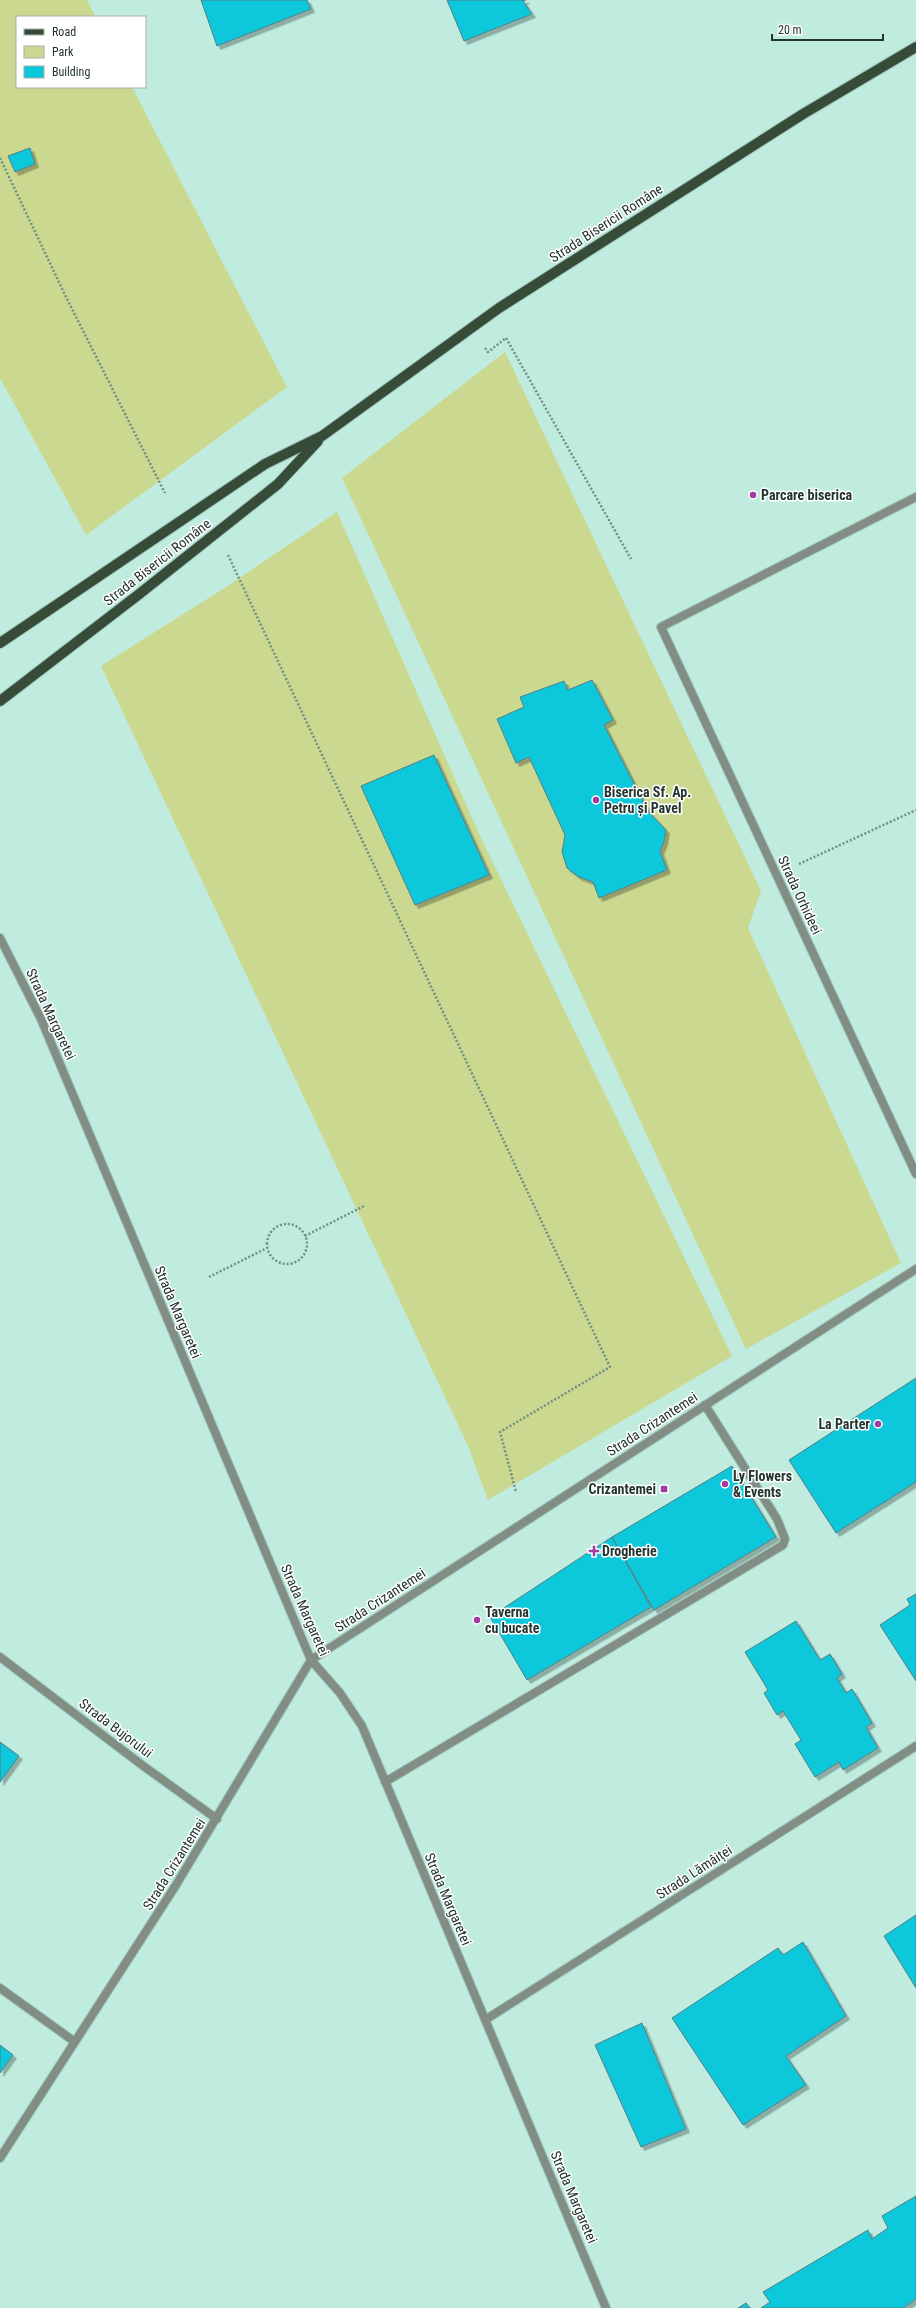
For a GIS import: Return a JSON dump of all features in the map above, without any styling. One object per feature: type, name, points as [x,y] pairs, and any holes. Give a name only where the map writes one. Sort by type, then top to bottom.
[{"type":"main road","name":"Strada Bisericii Române","points":[[0,643],[266,464],[322,436],[499,308],[803,114],[916,47]]},
{"type":"main road","name":"Strada Bisericii Române","points":[[0,701],[138,595],[278,484],[322,436]]},
{"type":"street","name":"Strada Orhideei","points":[[916,497],[661,627],[916,1174]]},
{"type":"street","name":"Strada Margaretei","points":[[0,938],[41,1019],[311,1660],[340,1693],[362,1726],[606,2308]]},
{"type":"street","name":"Strada Crizantemei","points":[[0,2158],[217,1819],[311,1660],[916,1269]]},
{"type":"street","points":[[385,1782],[783,1545],[785,1539],[777,1520],[705,1405]]},
{"type":"street","name":"Strada Bujorului","points":[[0,1657],[142,1765],[217,1819]]},
{"type":"street","name":"Strada Lămâiței","points":[[485,2020],[916,1746]]},
{"type":"street","points":[[0,1988],[75,2042]]},
{"type":"path","points":[[0,158],[165,493]]},
{"type":"path","points":[[473,327],[488,352],[506,338],[631,560]]},
{"type":"path","points":[[228,554],[610,1367],[500,1432],[516,1492]]},
{"type":"path","points":[[777,875],[916,810]]},
{"type":"path","points":[[305,1236],[364,1206]]},
{"type":"path","points":[[290,1224],[302,1230],[307,1242],[303,1254],[293,1262],[280,1262],[270,1254],[267,1248],[268,1235],[278,1226],[290,1224]]},
{"type":"path","points":[[209,1277],[267,1248]]},
{"type":"green space","points":[[0,0],[87,0],[95,16],[16,16],[16,88],[133,88],[287,387],[86,535],[0,378]]},
{"type":"green space","points":[[505,352],[761,891],[748,928],[901,1263],[746,1349],[342,478]]},
{"type":"green space","points":[[337,512],[481,838],[732,1356],[488,1500],[468,1446],[101,666],[226,587]]},
{"type":"building","points":[[201,0],[307,0],[311,9],[217,46]]},
{"type":"building","points":[[447,0],[526,0],[523,1],[532,14],[464,41]]},
{"type":"building","points":[[30,148],[35,164],[15,172],[8,156]]},
{"type":"building","name":"Biserica Sf. Ap. Petru și Pavel","points":[[592,680],[613,720],[604,725],[648,811],[666,830],[664,842],[660,851],[667,870],[599,898],[593,882],[579,877],[567,868],[562,852],[565,835],[529,757],[516,763],[497,719],[524,707],[520,697],[564,681],[568,690]]},
{"type":"building","points":[[434,755],[489,875],[415,905],[361,786]]},
{"type":"building","points":[[916,1378],[916,1482],[836,1533],[789,1460]]},
{"type":"building","points":[[732,1466],[776,1537],[654,1610],[612,1537]]},
{"type":"building","points":[[612,1537],[651,1607],[527,1680],[490,1617]]},
{"type":"building","points":[[916,1594],[916,1681],[880,1625],[910,1605],[907,1599]]},
{"type":"building","points":[[796,1621],[820,1660],[830,1654],[842,1674],[837,1678],[846,1693],[852,1689],[872,1723],[866,1727],[878,1748],[843,1770],[839,1762],[815,1777],[795,1744],[801,1740],[783,1711],[777,1715],[764,1693],[768,1690],[745,1652]]},
{"type":"building","points":[[0,1742],[19,1756],[0,1782]]},
{"type":"building","points":[[916,1915],[916,1988],[884,1936]]},
{"type":"building","points":[[803,1942],[846,2016],[786,2056],[806,2085],[743,2125],[672,2018],[778,1948],[783,1955]]},
{"type":"building","points":[[642,2023],[686,2129],[641,2147],[595,2045]]},
{"type":"building","points":[[0,2045],[13,2055],[0,2073]]},
{"type":"building","points":[[916,2196],[916,2299],[903,2308],[761,2308],[770,2302],[763,2292],[868,2230],[872,2239],[888,2228],[882,2216]]},
{"type":"building","points":[[746,2303],[750,2308],[738,2308]]},
{"type":"place","name":"Parcare biserica","points":[[753,495]]},
{"type":"place","name":"Biserica Sf. Ap. Petru și Pavel","points":[[596,800]]},
{"type":"place","name":"La Parter","points":[[878,1424]]},
{"type":"place","name":"Ly Flowers & Events","points":[[725,1484]]},
{"type":"place","name":"Crizantemei","points":[[664,1489]]},
{"type":"place","name":"Drogherie","points":[[594,1551]]},
{"type":"place","name":"Taverna cu bucate","points":[[477,1620]]}]
